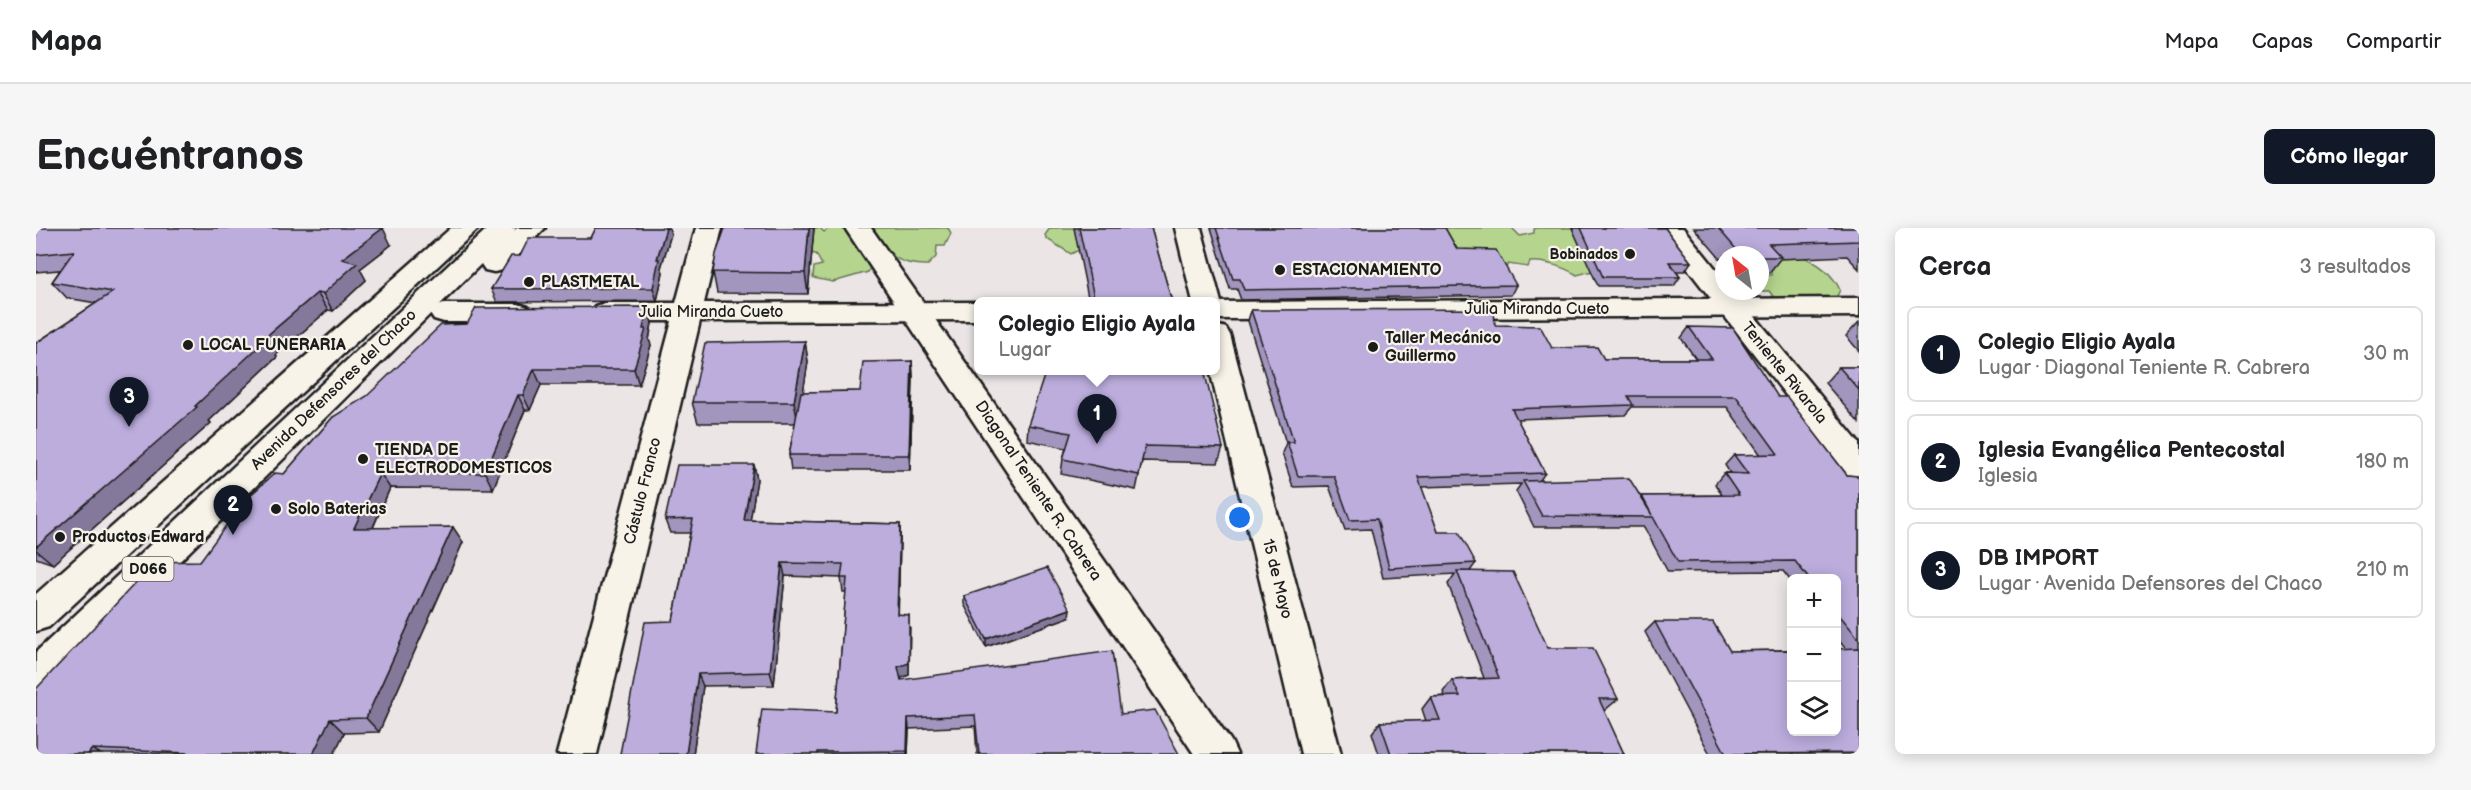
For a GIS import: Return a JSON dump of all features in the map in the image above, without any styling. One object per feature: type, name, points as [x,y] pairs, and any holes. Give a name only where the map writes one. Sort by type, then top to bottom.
[{"type":"main road","points":[[248,423],[308,347],[351,302],[436,228]]},
{"type":"main road","name":"Avenida Defensores del Chaco","points":[[37,614],[466,228]]},
{"type":"main road","name":"Avenida Defensores del Chaco","points":[[36,677],[503,228]]},
{"type":"main road","points":[[260,460],[336,404],[444,313],[532,228]]},
{"type":"main road","name":"Cástulo Franco","points":[[578,754],[709,228]]},
{"type":"main road","name":"Diagonal Teniente R. Cabrera","points":[[858,228],[917,311],[1217,754]]},
{"type":"main road","points":[[1188,228],[1206,297]]},
{"type":"main road","name":"Teniente Rivarola","points":[[1669,228],[1859,466]]},
{"type":"main road","name":"Julia Miranda Cueto","points":[[1220,310],[1859,307]]},
{"type":"main road","name":"Julia Miranda Cueto","points":[[584,313],[974,311]]},
{"type":"main road","points":[[444,313],[549,313]]},
{"type":"main road","name":"15 de Mayo","points":[[1220,355],[1321,754]]},
{"type":"green space","points":[[802,228],[820,228],[824,232],[829,228],[850,228],[862,253],[872,264],[868,272],[833,282],[813,278],[814,267],[822,265],[816,254],[808,253]]},
{"type":"green space","points":[[865,228],[948,228],[951,233],[945,246],[937,246],[936,257],[928,265],[917,265],[892,256]]},
{"type":"green space","points":[[1050,228],[1089,228],[1079,250],[1071,254],[1047,239],[1045,235]]},
{"type":"green space","points":[[1415,228],[1512,228],[1520,236],[1534,233],[1534,229],[1537,228],[1646,228],[1596,270],[1577,275],[1561,267],[1541,262],[1530,262],[1528,267],[1508,264],[1505,269],[1410,254]]},
{"type":"green space","points":[[1799,255],[1818,264],[1828,273],[1840,290],[1837,296],[1841,302],[1778,302],[1769,291],[1771,272],[1769,260]]},
{"type":"building","points":[[36,228],[383,228],[342,259],[357,263],[323,294],[317,293],[263,339],[266,340],[195,406],[197,407],[36,547],[36,343],[113,292],[52,282],[74,251],[36,255]]},
{"type":"building","points":[[596,228],[666,228],[657,259],[659,259],[653,288],[491,289],[511,256],[520,256],[529,238],[591,238]]},
{"type":"building","points":[[725,228],[809,228],[805,273],[713,272],[716,254]]},
{"type":"building","points":[[1079,228],[1151,228],[1171,297],[1094,297]]},
{"type":"building","points":[[1216,228],[1445,228],[1457,249],[1496,250],[1516,285],[1244,290],[1240,279],[1233,279]]},
{"type":"building","points":[[1581,228],[1665,228],[1691,262],[1669,262],[1680,277],[1603,277]]},
{"type":"building","points":[[1718,228],[1859,228],[1859,241],[1769,244],[1781,257],[1769,257],[1769,246],[1733,246]]},
{"type":"building","points":[[648,307],[643,329],[646,329],[634,369],[534,369],[523,395],[518,395],[485,473],[380,473],[354,528],[453,527],[366,718],[330,719],[313,754],[186,754],[92,749],[88,754],[36,754],[36,689],[155,562],[200,561],[244,501],[275,473],[284,474],[333,417],[367,396],[441,325],[467,324],[476,308]]},
{"type":"building","points":[[1494,309],[1495,325],[1540,326],[1552,348],[1597,347],[1604,359],[1712,359],[1689,327],[1733,328],[1778,397],[1787,397],[1847,475],[1859,477],[1859,639],[1841,617],[1841,574],[1805,574],[1795,561],[1678,562],[1653,517],[1542,516],[1523,481],[1629,478],[1652,515],[1642,496],[1739,495],[1724,473],[1748,474],[1734,455],[1778,454],[1736,396],[1628,396],[1633,405],[1512,409],[1545,473],[1418,477],[1438,532],[1459,532],[1476,563],[1389,568],[1377,519],[1350,520],[1334,476],[1298,476],[1287,442],[1294,442],[1251,310]]},
{"type":"building","points":[[805,341],[794,402],[692,402],[705,343]]},
{"type":"building","points":[[912,361],[909,455],[789,455],[801,392],[860,391],[863,362]]},
{"type":"building","points":[[1839,367],[1859,367],[1859,390]]},
{"type":"building","points":[[1044,375],[1205,375],[1223,448],[1145,446],[1139,475],[1063,459],[1071,433],[1028,425]]},
{"type":"building","points":[[677,465],[754,465],[744,520],[900,524],[897,614],[909,615],[909,663],[898,667],[901,680],[1112,651],[1121,714],[1155,710],[1179,754],[979,754],[975,715],[908,718],[907,751],[756,754],[762,709],[836,712],[847,578],[841,578],[843,564],[782,563],[770,672],[698,674],[686,754],[620,754],[645,622],[673,621],[693,519],[665,520]]},
{"type":"building","points":[[1047,568],[1070,609],[986,639],[964,596]]},
{"type":"building","points":[[1457,571],[1513,572],[1548,648],[1593,648],[1618,699],[1599,699],[1624,754],[1391,754],[1380,722],[1440,720],[1431,697],[1460,696],[1452,680],[1499,678]]},
{"type":"building","points":[[1655,622],[1713,622],[1730,651],[1787,650],[1787,736],[1841,736],[1841,649],[1859,648],[1859,753],[1726,754]]},
{"type":"place","name":"Bobinados","points":[[1630,254]]},
{"type":"place","name":"ESTACIONAMIENTO","points":[[1280,270]]},
{"type":"place","name":"PLASTMETAL","points":[[529,282]]},
{"type":"place","name":"LOCAL FUNERARIA","points":[[188,345]]},
{"type":"place","name":"Taller Mecánico Guillermo","points":[[1373,347]]},
{"type":"place","name":"DB IMPORT","points":[[129,427]]},
{"type":"place","name":"Colegio Eligio Ayala","points":[[1097,444]]},
{"type":"place","name":"TIENDA DE ELECTRODOMESTICOS","points":[[363,459]]},
{"type":"place","name":"Solo Baterias","points":[[276,509]]},
{"type":"place","name":"Iglesia Evangélica Pentecostal","points":[[233,535]]},
{"type":"place","name":"Productos Edward","points":[[60,537]]}]
